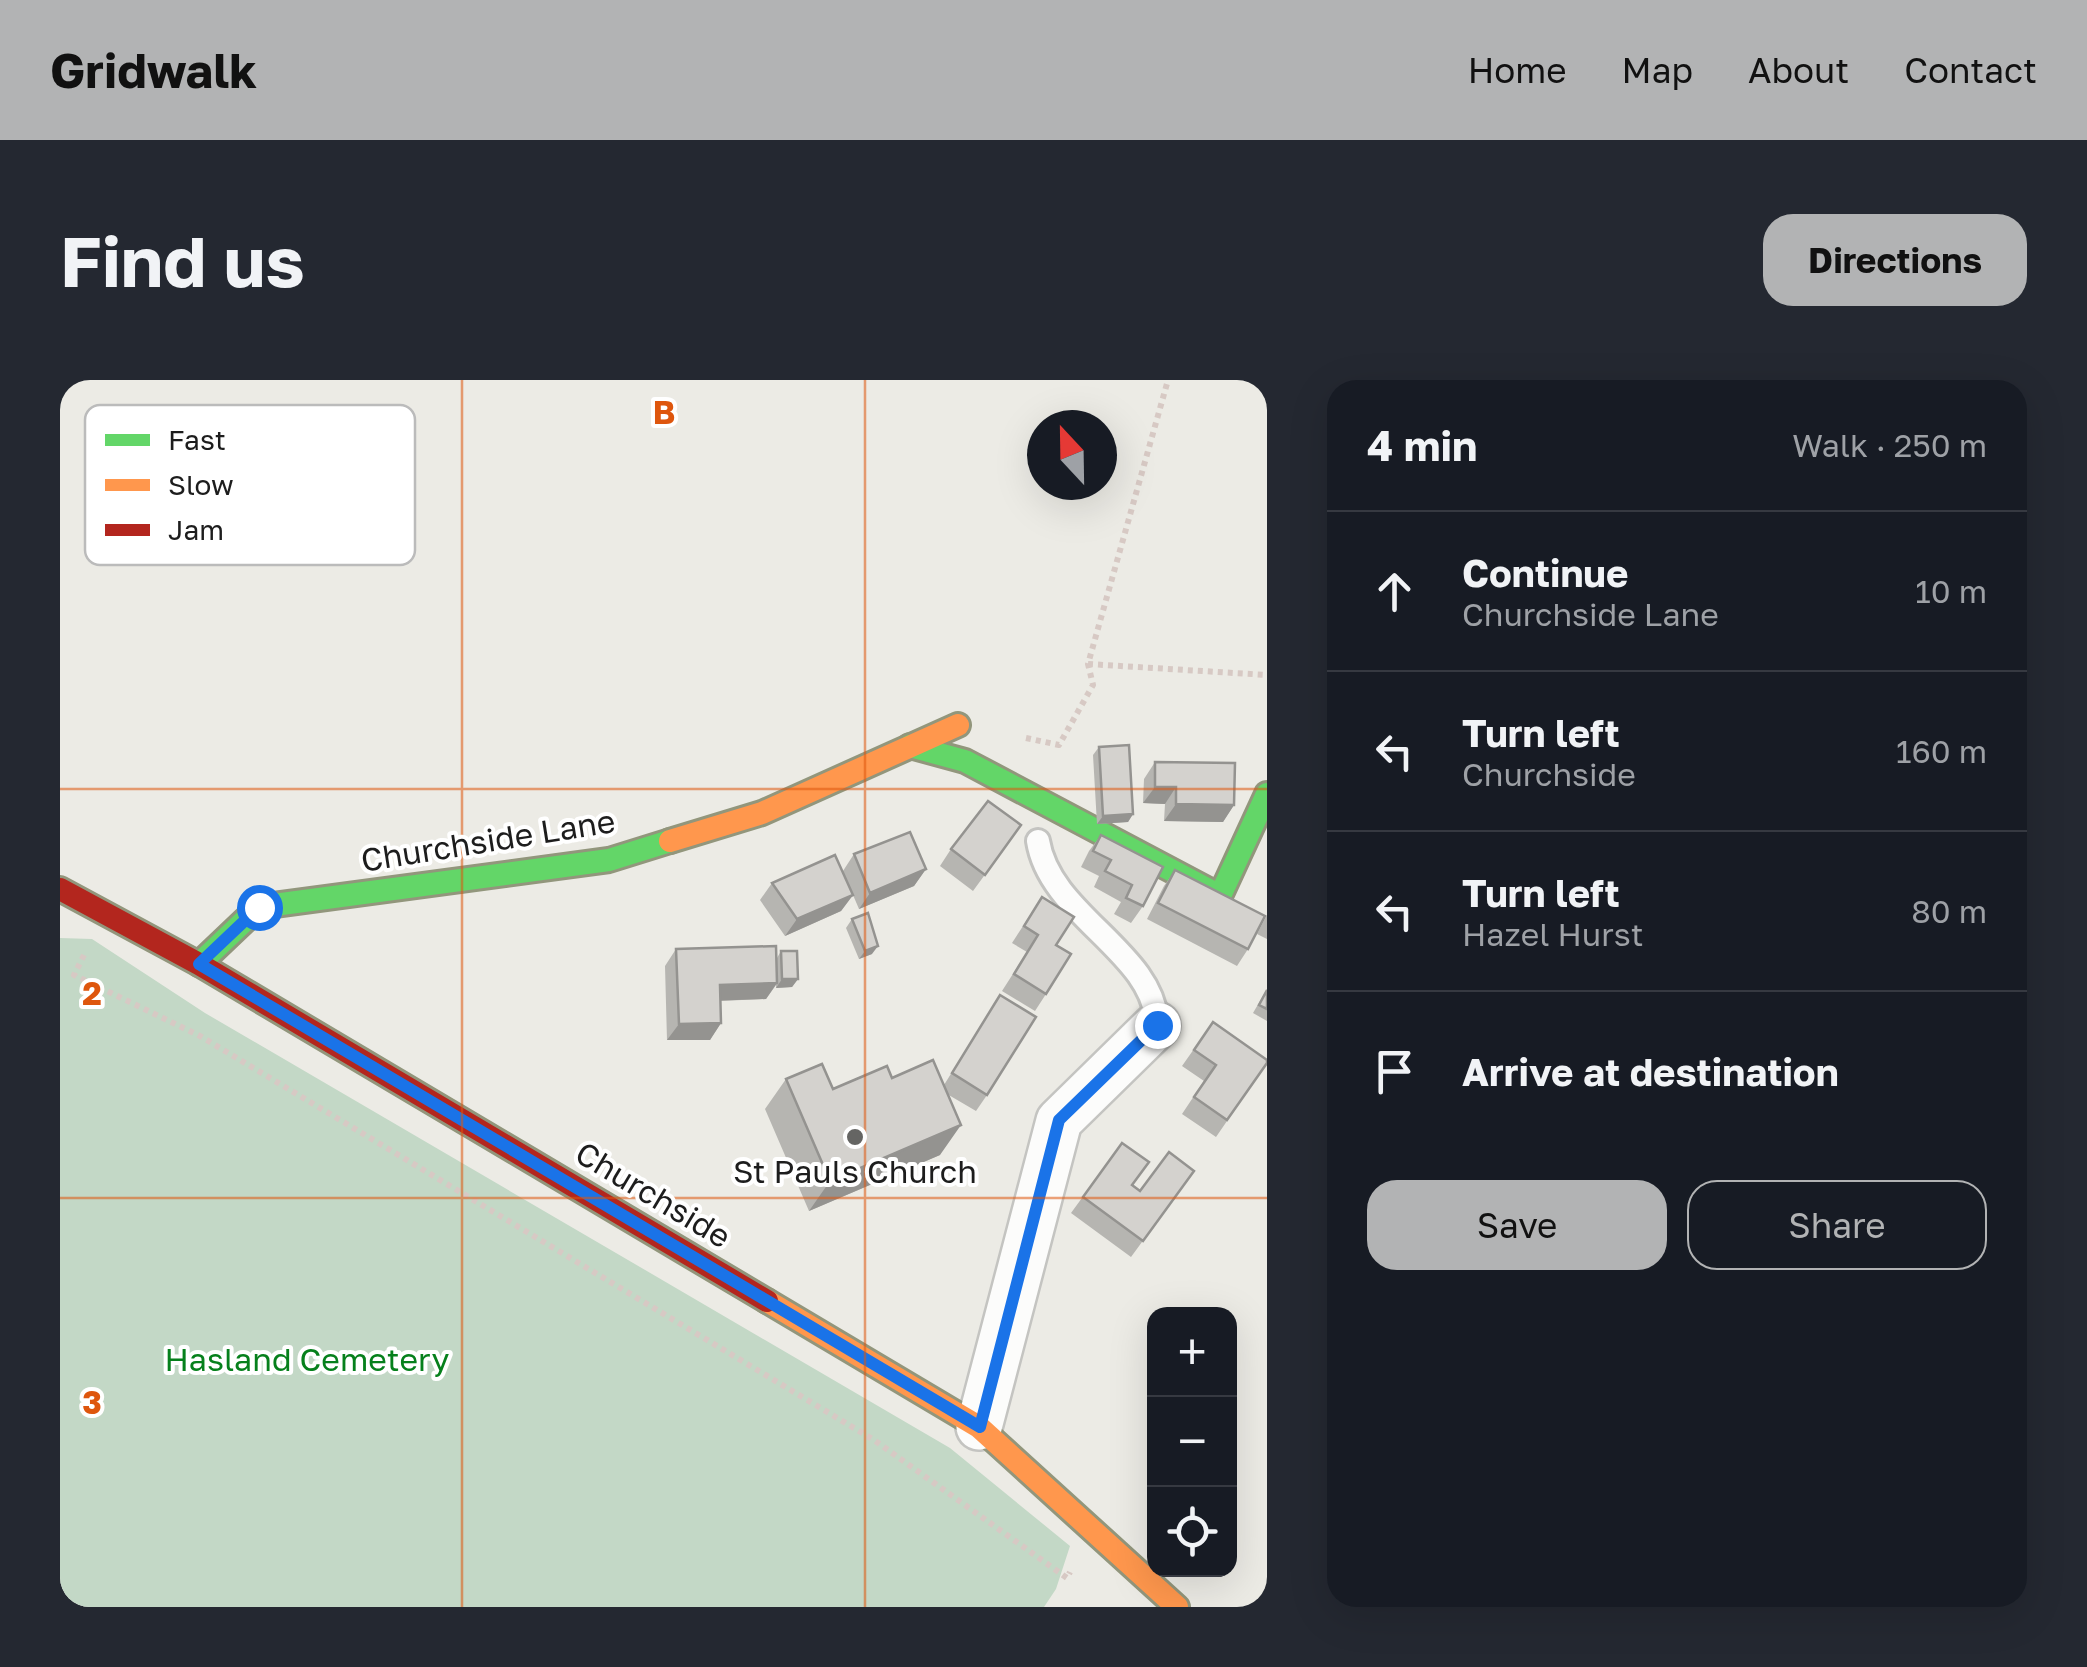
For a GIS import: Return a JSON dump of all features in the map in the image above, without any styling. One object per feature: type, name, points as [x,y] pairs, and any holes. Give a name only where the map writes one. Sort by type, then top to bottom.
[{"type":"main road","name":"Churchside Lane","points":[[199,964],[259,907],[609,860],[762,813],[958,725]]},
{"type":"main road","points":[[910,746],[965,761],[1220,896],[1267,794]]},
{"type":"main road","name":"Churchside","points":[[60,888],[199,964],[980,1427],[1177,1607]]},
{"type":"street","points":[[980,1427],[1059,1120],[1157,1025]]},
{"type":"lane","points":[[1038,841],[1042,864],[1054,884],[1142,980],[1157,1003],[1157,1025]]},
{"type":"path","points":[[958,725],[1059,745],[1093,685],[1088,664],[1168,380]]},
{"type":"path","points":[[1088,664],[1267,675]]},
{"type":"path","points":[[104,912],[74,975],[200,1036],[874,1440],[1067,1578],[1091,1530]]},
{"type":"green space","name":"Hasland Cemetery","points":[[60,938],[92,939],[205,1013],[950,1448],[1070,1546],[1056,1589],[1044,1607],[60,1607]]},
{"type":"building","points":[[1129,745],[1133,814],[1103,816],[1099,747]]},
{"type":"building","points":[[1155,762],[1235,763],[1234,805],[1176,804],[1176,787],[1155,787]]},
{"type":"building","points":[[988,801],[1021,825],[985,875],[951,849]]},
{"type":"building","points":[[910,832],[926,869],[870,893],[854,854]]},
{"type":"building","points":[[1101,835],[1163,867],[1143,906],[1126,898],[1132,885],[1105,871],[1111,860],[1093,851]]},
{"type":"building","points":[[835,855],[853,895],[797,919],[772,883]]},
{"type":"building","points":[[1175,870],[1265,916],[1248,949],[1158,903]]},
{"type":"building","points":[[1042,897],[1074,917],[1056,945],[1071,954],[1046,994],[1014,974],[1038,935],[1024,926]]},
{"type":"building","points":[[868,913],[878,946],[865,951],[852,919]]},
{"type":"building","points":[[776,946],[777,983],[720,985],[721,1023],[679,1024],[676,949]]},
{"type":"building","points":[[781,951],[797,951],[798,979],[782,979]]},
{"type":"building","points":[[1267,990],[1267,1009],[1259,1005]]},
{"type":"building","points":[[1000,995],[1036,1017],[987,1095],[952,1073]]},
{"type":"building","points":[[1213,1022],[1267,1060],[1227,1120],[1194,1097],[1216,1065],[1194,1050]]},
{"type":"building","points":[[933,1060],[961,1125],[830,1181],[786,1079],[822,1064],[833,1089],[887,1066],[892,1078]]},
{"type":"building","points":[[1122,1143],[1149,1162],[1132,1185],[1140,1191],[1169,1152],[1194,1171],[1143,1241],[1083,1197]]},
{"type":"traffic: fast","points":[[910,746],[965,761],[1220,896],[1267,794]]},
{"type":"traffic: fast","points":[[199,964],[259,907],[609,860],[670,841]]},
{"type":"traffic: slow","points":[[670,841],[762,813],[958,725]]},
{"type":"traffic: slow","points":[[767,1301],[979,1427],[1177,1607]]},
{"type":"traffic: jam","points":[[60,889],[199,964],[767,1301]]},
{"type":"place","name":"St Pauls Church","points":[[855,1137]]},
{"type":"route","points":[[259,907],[199,964],[980,1427],[1059,1120],[1157,1025]]}]
